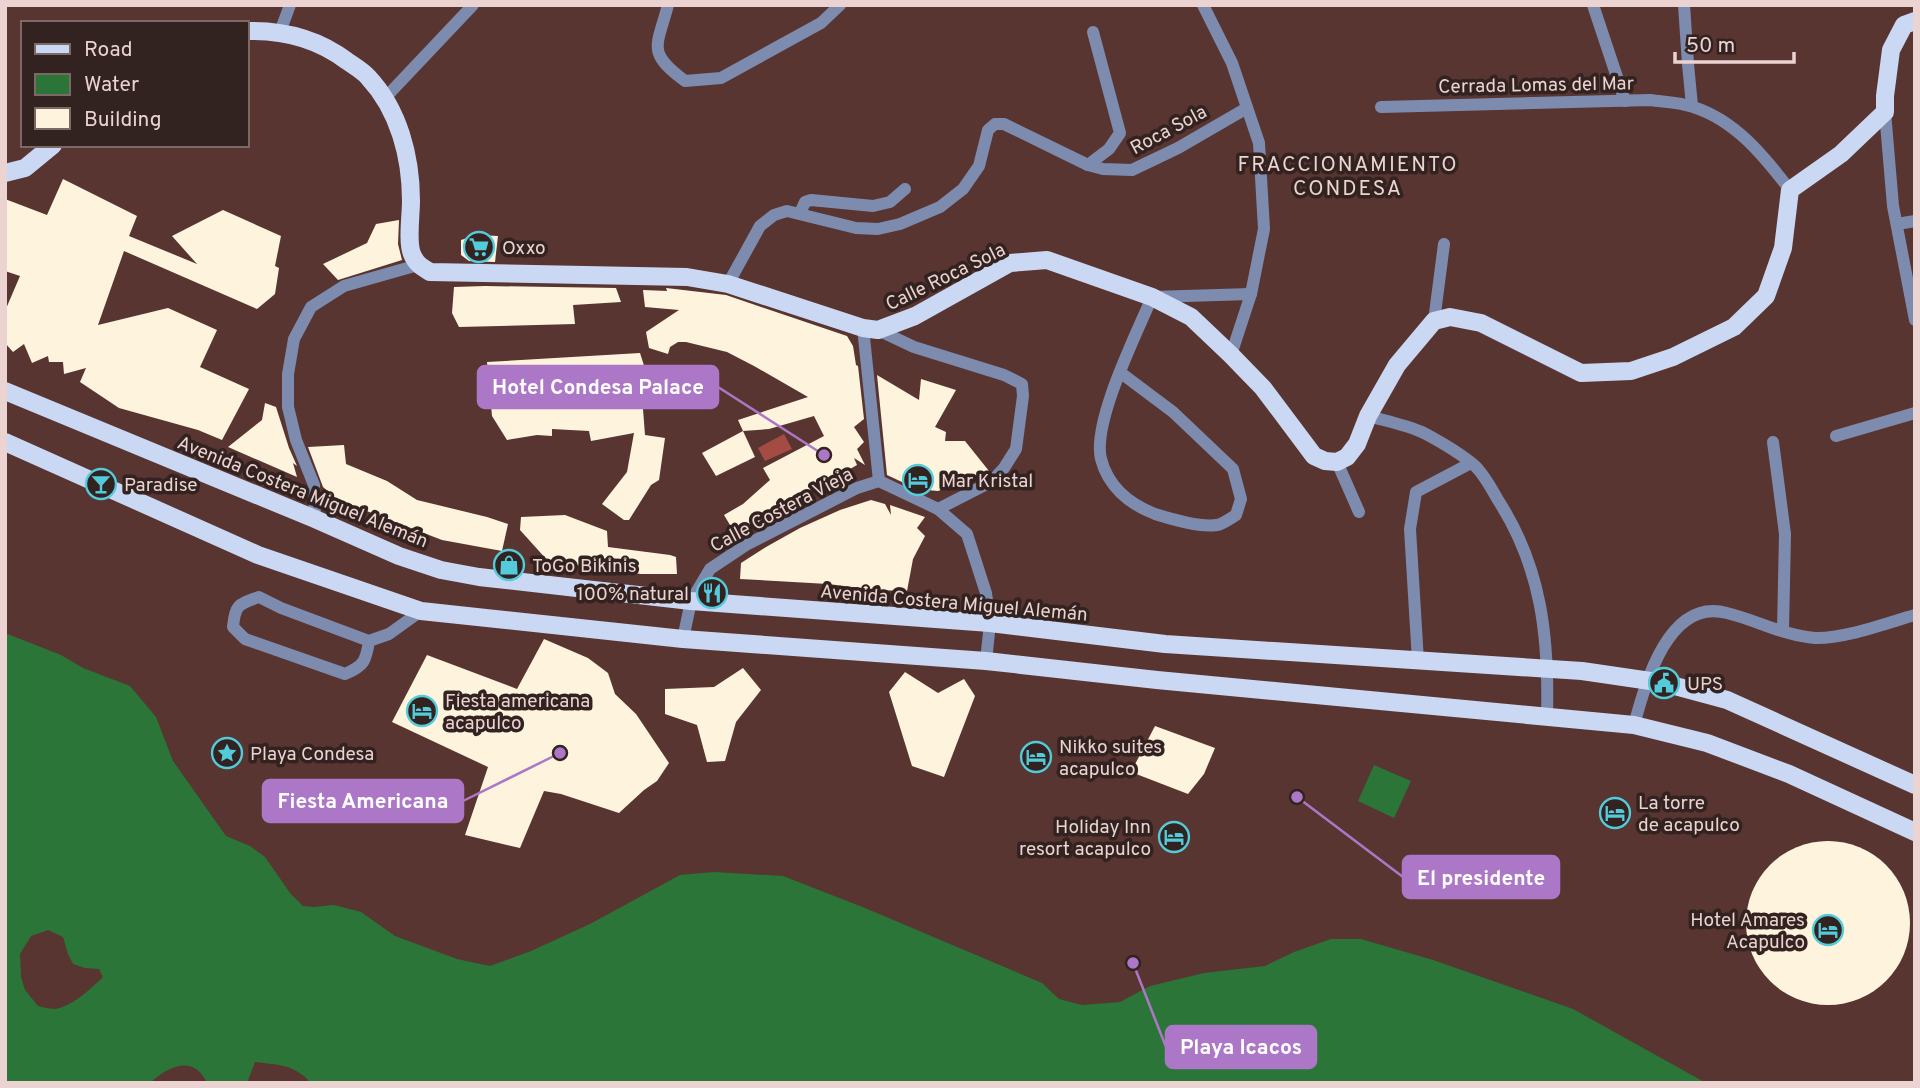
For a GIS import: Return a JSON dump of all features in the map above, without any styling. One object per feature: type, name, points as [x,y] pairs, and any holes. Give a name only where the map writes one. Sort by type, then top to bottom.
[{"type":"main road","points":[[1337,462],[1347,457],[1357,443],[1368,416],[1397,365],[1434,321],[1450,317],[1481,323],[1581,373],[1631,371],[1673,357],[1734,327],[1766,296],[1783,248],[1790,190],[1841,154],[1885,112],[1891,50],[1904,25],[1915,20]]},
{"type":"main road","points":[[248,31],[281,32],[314,42],[339,55],[367,76],[385,98],[397,122],[405,153],[411,190],[411,252],[418,265],[430,272],[687,277],[728,284],[870,329]]},
{"type":"main road","points":[[5,173],[24,168],[50,147]]},
{"type":"main road","name":"Calle Roca Sola","points":[[870,329],[915,316],[1010,263],[1047,260],[1152,297],[1191,317],[1263,388],[1314,456],[1337,462]]},
{"type":"main road","name":"Avenida Costera Miguel Alemán","points":[[5,391],[398,556],[441,570],[480,577],[691,601],[990,623],[1165,644],[1582,671],[1646,680],[1727,700],[1915,785]]},
{"type":"main road","points":[[5,442],[258,555],[421,611],[683,639],[986,662],[1634,725],[1719,747],[1789,774],[1915,832]]},
{"type":"street","points":[[281,32],[290,5]]},
{"type":"street","points":[[385,98],[473,5]]},
{"type":"street","points":[[668,5],[657,42],[657,52],[664,66],[685,81],[721,78],[821,23],[840,5]]},
{"type":"street","points":[[1203,5],[1232,63],[1259,143],[1264,229],[1251,294],[1231,355]]},
{"type":"street","points":[[1593,5],[1625,101]]},
{"type":"street","points":[[1684,5],[1692,106]]},
{"type":"street","points":[[1088,165],[1109,149],[1120,133],[1093,32]]},
{"type":"street","name":"Cerrada Lomas del Mar","points":[[1381,107],[1650,100],[1692,106],[1724,121],[1762,154],[1790,190]]},
{"type":"street","name":"Roca Sola","points":[[800,213],[856,228],[878,229],[900,224],[940,207],[963,188],[979,166],[988,130],[995,124],[1004,124],[1088,165],[1103,169],[1132,170],[1178,148],[1247,108]]},
{"type":"street","points":[[1885,112],[1893,206],[1915,320]]},
{"type":"street","points":[[728,284],[760,226],[774,215],[787,211],[800,213],[805,202],[811,200],[873,206],[890,202],[905,189]]},
{"type":"street","points":[[1897,224],[1915,221]]},
{"type":"street","points":[[1434,321],[1444,244]]},
{"type":"street","points":[[315,519],[314,485],[296,440],[288,407],[288,374],[294,339],[311,307],[344,286],[418,265]]},
{"type":"street","points":[[1121,373],[1173,412],[1233,469],[1241,499],[1236,515],[1218,525],[1181,522],[1137,507],[1112,485],[1101,458],[1101,438],[1111,393],[1152,297],[1251,294]]},
{"type":"street","points":[[879,481],[870,329],[914,347],[1004,375],[1022,384],[1016,449],[1004,468],[991,482],[938,509]]},
{"type":"street","points":[[1836,436],[1915,413]]},
{"type":"street","points":[[1368,416],[1423,432],[1471,463],[1479,470],[1510,518],[1531,569],[1542,613],[1548,670],[1547,717]]},
{"type":"street","points":[[1773,442],[1785,534],[1783,630]]},
{"type":"street","points":[[1337,462],[1359,512]]},
{"type":"street","points":[[1418,661],[1410,529],[1416,492],[1471,463]]},
{"type":"street","name":"Calle Costera Vieja","points":[[683,639],[691,601],[710,569],[746,545],[856,488],[879,481],[938,509],[967,534],[986,593],[990,623],[986,662]]},
{"type":"street","points":[[369,641],[366,659],[357,669],[345,674],[244,639],[233,627],[234,613],[240,604],[259,597],[369,641],[389,634],[421,611]]},
{"type":"street","points":[[1634,725],[1646,680],[1670,636],[1691,617],[1704,612],[1724,612],[1803,636],[1825,638],[1915,615]]},
{"type":"shaded area","points":[[784,434],[792,449],[765,461],[758,448]]},
{"type":"water","points":[[5,633],[130,686],[156,717],[173,761],[226,836],[250,846],[265,857],[290,893],[303,906],[334,905],[361,912],[395,936],[457,959],[490,966],[531,951],[590,924],[680,875],[714,872],[783,876],[1042,983],[1059,999],[1082,1005],[1120,1002],[1150,986],[1204,973],[1265,966],[1331,939],[1361,939],[1433,960],[1573,1009],[1706,1083],[311,1083],[292,1069],[255,1062],[247,1083],[207,1083],[195,1068],[180,1066],[165,1072],[150,1083],[5,1083]],"holes":[[[48,930],[63,937],[73,964],[99,969],[103,977],[68,1005],[55,1009],[38,1006],[25,990],[21,977],[20,954],[31,936]]]},
{"type":"water","points":[[1374,765],[1411,781],[1394,818],[1358,801]]},
{"type":"building","points":[[63,179],[137,216],[129,236],[197,264],[172,236],[223,210],[281,236],[275,266],[279,268],[275,294],[257,309],[124,251],[98,325],[168,308],[217,330],[200,367],[249,389],[222,440],[198,430],[119,408],[80,382],[86,368],[64,374],[63,362],[49,362],[48,356],[32,363],[24,344],[13,352],[5,343],[5,311],[20,276],[5,271],[5,199],[47,215]]},
{"type":"building","points":[[399,220],[398,244],[402,260],[338,280],[323,264],[367,243],[376,224]]},
{"type":"building","name":"Oxxo","points":[[477,235],[498,236],[495,262],[469,261],[461,255],[461,240]]},
{"type":"building","points":[[454,287],[616,288],[621,302],[573,305],[575,324],[459,327],[452,313]]},
{"type":"building","points":[[666,288],[726,295],[847,336],[853,346],[858,366],[864,419],[854,427],[864,442],[857,449],[865,465],[854,458],[857,465],[843,473],[836,471],[834,477],[783,504],[736,535],[724,515],[743,504],[770,480],[763,468],[824,436],[814,416],[769,429],[743,431],[738,420],[808,397],[727,352],[686,342],[678,342],[670,347],[668,354],[649,348],[646,332],[679,310],[645,307],[643,290],[667,291]]},
{"type":"building","points":[[640,353],[648,378],[657,377],[656,392],[652,393],[653,409],[643,409],[645,435],[665,438],[659,480],[651,485],[629,520],[624,520],[602,504],[627,472],[634,433],[591,441],[589,431],[552,429],[552,436],[537,435],[507,440],[492,416],[487,362]]},
{"type":"building","points":[[877,375],[919,400],[921,379],[956,390],[935,427],[946,432],[945,441],[965,441],[989,471],[938,491],[917,489],[887,475]]},
{"type":"building","points":[[265,403],[276,407],[297,466],[293,463],[297,477],[228,447],[262,420]]},
{"type":"building","points":[[743,431],[755,457],[716,476],[702,453]]},
{"type":"building","points":[[344,445],[346,464],[387,481],[417,500],[508,524],[502,551],[442,540],[338,500],[323,487],[308,447]]},
{"type":"building","points":[[871,500],[885,504],[891,515],[890,505],[925,517],[917,528],[925,536],[913,559],[907,591],[740,579],[741,563],[766,547],[840,510]]},
{"type":"building","points":[[565,515],[607,531],[608,547],[676,557],[677,574],[641,574],[548,561],[520,530],[521,517]]},
{"type":"building","points":[[544,639],[588,658],[608,673],[615,694],[636,714],[669,763],[657,781],[619,813],[544,791],[520,848],[465,835],[488,767],[392,722],[427,655],[517,689]]},
{"type":"building","points":[[743,668],[761,690],[736,722],[725,761],[707,762],[697,725],[665,714],[665,689],[714,687]]},
{"type":"building","points":[[905,672],[938,693],[964,679],[975,696],[944,777],[912,766],[889,692]]},
{"type":"building","points":[[1155,726],[1215,748],[1204,774],[1188,794],[1131,772]]},
{"type":"building","name":"Hotel Amares Acapulco","points":[[1828,841],[1859,847],[1886,865],[1904,892],[1910,923],[1904,954],[1886,981],[1859,999],[1828,1005],[1797,999],[1770,981],[1752,954],[1746,923],[1752,892],[1770,865],[1797,847]]},
{"type":"place","name":"Oxxo","points":[[479,247]]},
{"type":"place","name":"Hotel Condesa Palace","points":[[824,455]]},
{"type":"place","name":"Mar Kristal","points":[[918,480]]},
{"type":"place","name":"Paradise","points":[[101,484]]},
{"type":"place","name":"ToGo Bikinis","points":[[509,565]]},
{"type":"place","name":"100% natural","points":[[712,593]]},
{"type":"place","name":"UPS","points":[[1664,683]]},
{"type":"place","name":"Fiesta americana acapulco","points":[[422,711]]},
{"type":"place","name":"Playa Condesa","points":[[227,753]]},
{"type":"place","name":"Fiesta Americana","points":[[560,753]]},
{"type":"place","name":"Nikko suites acapulco","points":[[1036,757]]},
{"type":"place","name":"El presidente","points":[[1297,797]]},
{"type":"place","name":"La torre de acapulco","points":[[1615,813]]},
{"type":"place","name":"Holiday Inn resort acapulco","points":[[1174,837]]},
{"type":"place","name":"Hotel Amares Acapulco","points":[[1828,930]]},
{"type":"place","name":"Playa Icacos","points":[[1133,963]]},
{"type":"district","name":"FRACCIONAMIENTO CONDESA","points":[[1348,176]]}]
